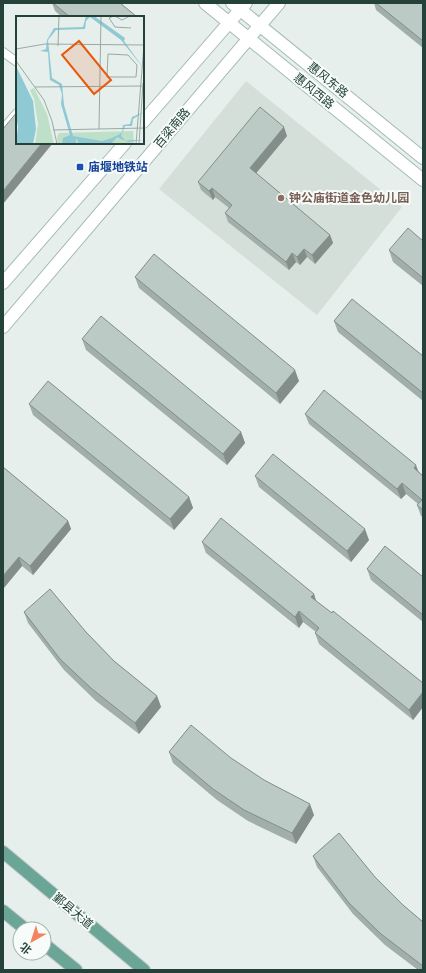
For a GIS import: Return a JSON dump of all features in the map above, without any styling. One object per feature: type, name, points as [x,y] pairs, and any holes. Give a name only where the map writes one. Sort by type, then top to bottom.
[{"type":"main road","name":"鄞县大道","points":[[3,852],[144,970]]},
{"type":"main road","points":[[3,911],[15,921]]},
{"type":"main road","points":[[52,950],[76,970]]},
{"type":"street","name":"惠风西路","points":[[205,3],[249,37],[423,180]]},
{"type":"street","name":"百梁南路","points":[[3,326],[279,3]]},
{"type":"street","points":[[144,121],[229,23],[240,5]]},
{"type":"street","name":"惠风东路","points":[[240,5],[260,25],[423,158]]},
{"type":"street","points":[[3,283],[124,144]]},
{"type":"lane","points":[[3,52],[16,61]]},
{"type":"lane","points":[[3,129],[16,114]]},
{"type":"shaded area","name":"钟公庙街道金色幼儿园","points":[[246,81],[402,207],[317,315],[159,189]]},
{"type":"building","points":[[53,3],[120,3],[136,16],[69,16]]},
{"type":"building","points":[[376,3],[423,3],[423,41]]},
{"type":"building","points":[[260,107],[284,127],[250,168],[330,235],[312,255],[304,249],[297,257],[292,253],[286,262],[225,213],[232,205],[212,188],[209,191],[198,182]]},
{"type":"building","points":[[16,113],[16,144],[41,144],[3,191],[3,129]]},
{"type":"building","points":[[408,228],[423,241],[423,278],[389,250]]},
{"type":"building","points":[[154,254],[295,370],[276,393],[135,277]]},
{"type":"building","points":[[352,299],[423,356],[423,393],[334,321]]},
{"type":"building","points":[[101,316],[241,432],[223,454],[82,339]]},
{"type":"building","points":[[48,381],[189,497],[170,519],[29,404]]},
{"type":"building","points":[[324,390],[416,465],[414,468],[423,476],[423,510],[417,505],[422,500],[402,483],[397,489],[305,414]]},
{"type":"building","points":[[273,454],[365,529],[347,551],[255,476]]},
{"type":"building","points":[[3,467],[68,521],[30,566],[19,557],[3,576]]},
{"type":"building","points":[[221,518],[314,594],[311,597],[332,613],[333,611],[423,683],[423,692],[409,710],[315,633],[319,628],[299,611],[295,617],[202,542]]},
{"type":"building","points":[[385,546],[423,577],[423,615],[367,569]]},
{"type":"building","points":[[50,589],[86,632],[114,661],[157,696],[135,723],[92,689],[60,659],[24,612]]},
{"type":"building","points":[[191,725],[231,758],[264,780],[310,804],[292,833],[244,810],[213,789],[169,752]]},
{"type":"building","points":[[339,833],[375,877],[403,905],[423,922],[423,966],[381,934],[349,903],[313,856]]},
{"type":"place","name":"庙堰地铁站","points":[[80,167]]},
{"type":"place","name":"钟公庙街道金色幼儿园","points":[[281,198]]}]
